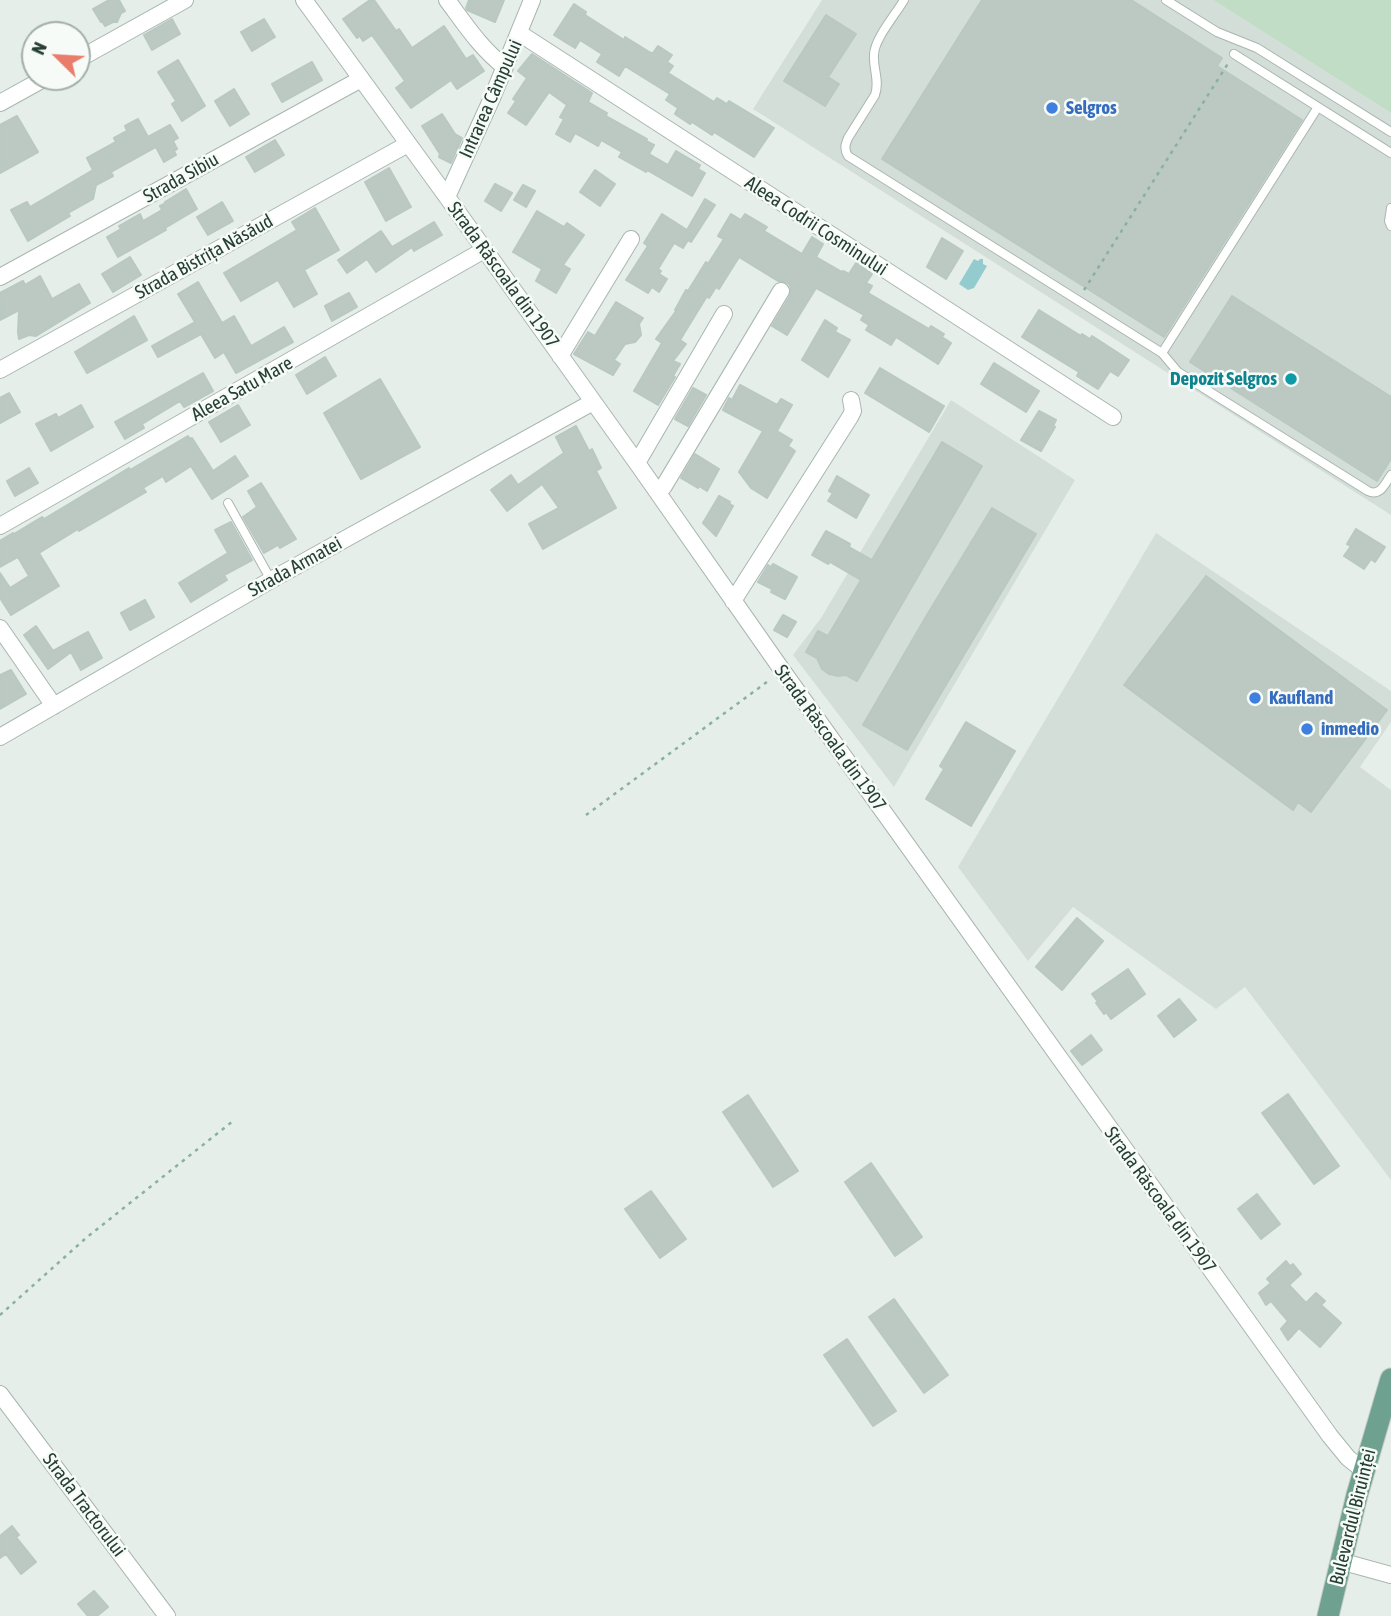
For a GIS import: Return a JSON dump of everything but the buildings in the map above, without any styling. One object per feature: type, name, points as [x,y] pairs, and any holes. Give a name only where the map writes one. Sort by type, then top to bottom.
[{"type":"main road","name":"Bulevardul Biruinței","points":[[1328,1616],[1363,1471],[1391,1379]]},
{"type":"street","points":[[91,52],[185,0]]},
{"type":"street","name":"Strada Răscoala din 1907","points":[[304,0],[1330,1436],[1363,1471]]},
{"type":"street","points":[[447,0],[491,57],[505,67]]},
{"type":"street","name":"Intrarea Câmpului","points":[[447,197],[533,0]]},
{"type":"street","name":"Aleea Codrii Cosminului","points":[[519,33],[1113,417]]},
{"type":"street","name":"Strada Sibiu","points":[[0,277],[361,79]]},
{"type":"street","points":[[0,103],[22,91]]},
{"type":"street","name":"Strada Bistrița Năsăud","points":[[0,370],[408,144]]},
{"type":"street","points":[[560,356],[631,239]]},
{"type":"street","name":"Aleea Satu Mare","points":[[0,526],[484,250]]},
{"type":"street","points":[[658,493],[781,291]]},
{"type":"street","points":[[637,463],[724,314]]},
{"type":"street","points":[[733,601],[850,417],[853,411],[851,400]]},
{"type":"street","name":"Strada Armatei","points":[[0,737],[271,580],[593,402]]},
{"type":"street","points":[[0,628],[54,706]]},
{"type":"street","name":"Strada Tractorului","points":[[0,1394],[167,1616]]},
{"type":"street","points":[[1340,1561],[1391,1575]]},
{"type":"lane","points":[[904,0],[876,44],[874,57],[877,88],[845,145],[848,156],[1162,353],[1178,372],[1368,491],[1378,492],[1391,475]]},
{"type":"lane","points":[[1166,0],[1217,32],[1258,48],[1391,132]]},
{"type":"lane","points":[[1234,54],[1391,153]]},
{"type":"lane","points":[[1162,353],[1318,107]]},
{"type":"lane","points":[[1391,208],[1391,226]]},
{"type":"lane","points":[[228,503],[271,580]]},
{"type":"path","points":[[1078,300],[1234,54]]},
{"type":"path","points":[[586,815],[782,670]]},
{"type":"path","points":[[0,1315],[86,1238],[233,1121]]},
{"type":"shaded area","points":[[822,0],[1213,0],[1391,113],[1391,515],[753,109]]},
{"type":"shaded area","points":[[951,400],[1075,480],[894,787],[793,655],[821,618]]},
{"type":"shaded area","points":[[1156,533],[1391,691],[1391,722],[1360,767],[1391,790],[1391,1180],[1245,987],[1216,1009],[1073,907],[1028,961],[958,867]]},
{"type":"green space","points":[[1213,0],[1391,0],[1391,113]]},
{"type":"water","points":[[974,259],[983,259],[983,264],[987,266],[974,288],[968,290],[959,284]]},
{"type":"place","name":"Selgros","points":[[1052,108]]},
{"type":"place","name":"Depozit Selgros","points":[[1291,379]]},
{"type":"place","name":"Kaufland","points":[[1255,698]]},
{"type":"place","name":"inmedio","points":[[1307,729]]}]
